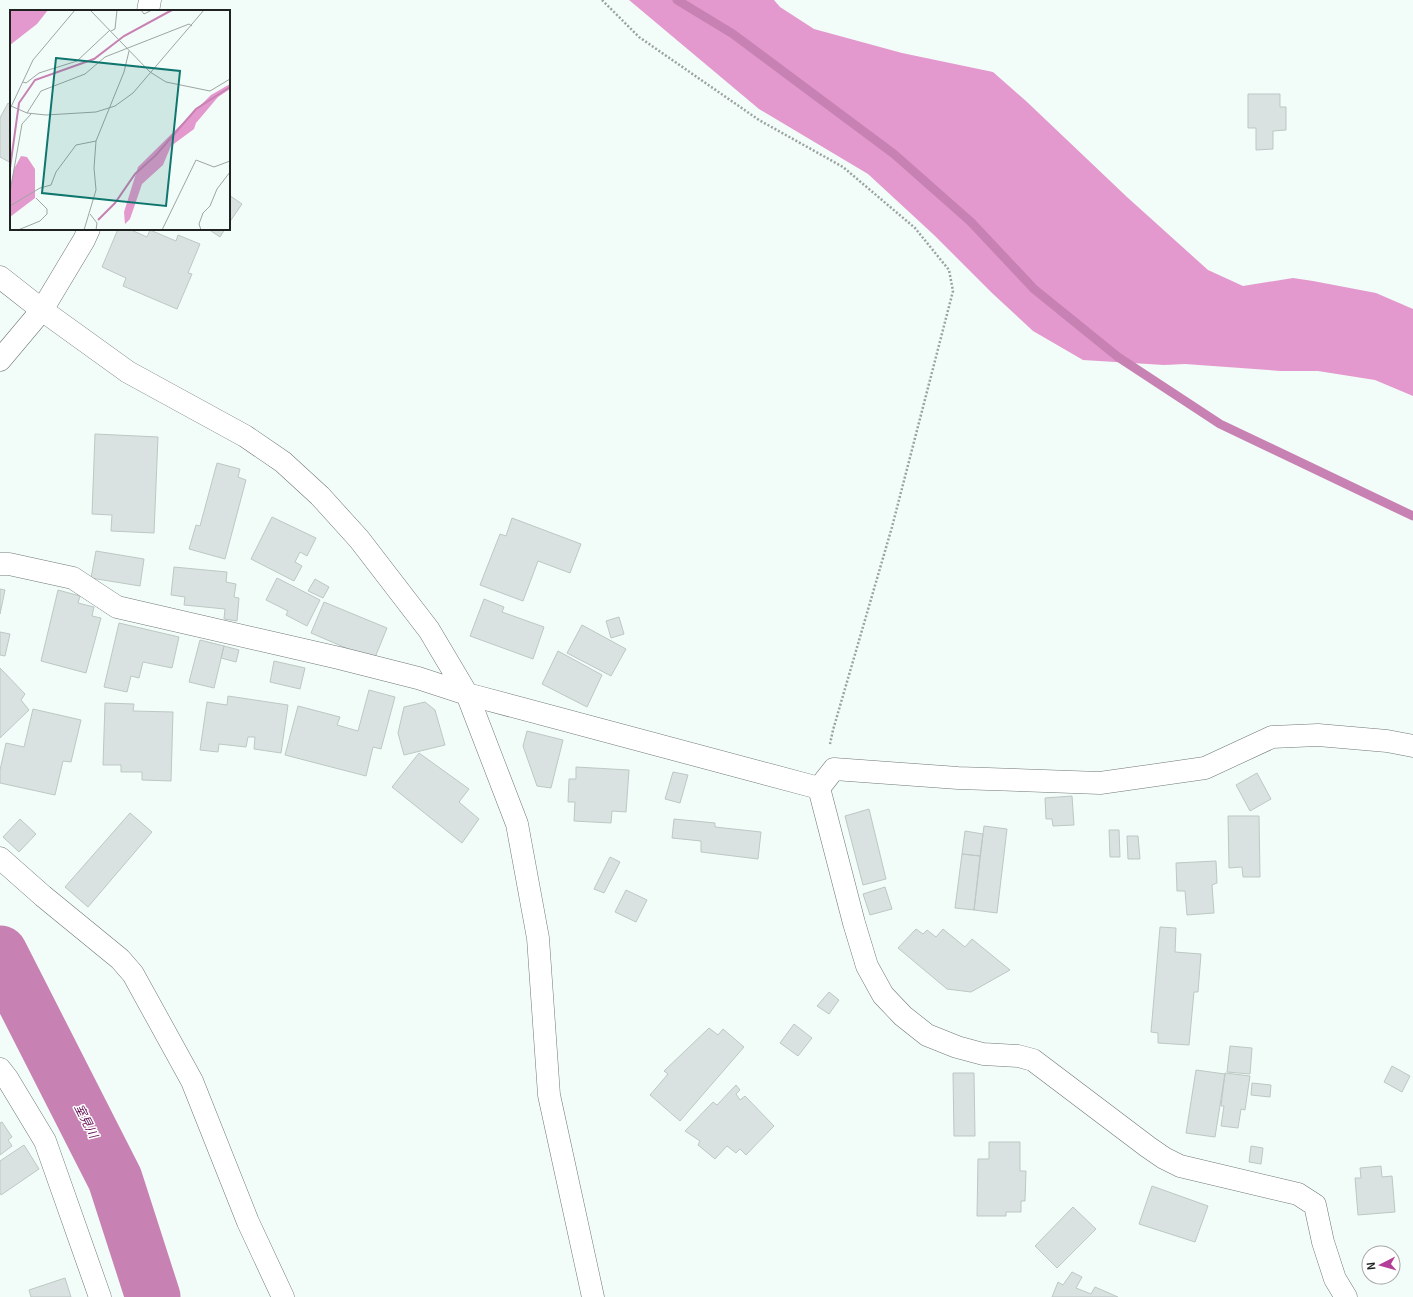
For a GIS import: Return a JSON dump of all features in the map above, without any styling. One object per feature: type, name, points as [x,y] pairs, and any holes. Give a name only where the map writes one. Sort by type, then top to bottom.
[{"type":"street","points":[[148,10],[150,0]]},
{"type":"street","points":[[0,360],[42,310],[89,230]]},
{"type":"street","points":[[0,276],[42,310],[128,372],[245,436],[283,462],[320,496],[359,539],[429,630],[467,694],[517,824],[538,938],[549,1095],[593,1297]]},
{"type":"street","points":[[0,564],[9,564],[72,578],[117,607],[271,641],[418,678],[467,694],[819,788]]},
{"type":"street","points":[[819,788],[834,769],[958,778],[1100,783],[1205,768],[1272,737],[1318,735],[1387,741],[1413,746]]},
{"type":"street","points":[[819,788],[854,923],[867,966],[883,995],[903,1016],[927,1035],[957,1047],[983,1054],[1018,1056],[1033,1060],[1148,1147],[1164,1158],[1180,1166],[1298,1194],[1315,1206],[1323,1242],[1335,1279],[1346,1297]]},
{"type":"street","points":[[0,858],[43,896],[120,959],[133,974],[192,1081],[248,1222],[283,1297]]},
{"type":"street","points":[[0,1069],[7,1078],[44,1141],[100,1297]]},
{"type":"path","points":[[602,0],[639,37],[752,115],[843,167],[915,228],[949,270],[953,291],[892,526],[832,730],[829,752],[834,769]]},
{"type":"shaded area","points":[[629,0],[774,0],[780,7],[814,29],[902,53],[993,72],[1208,270],[1243,286],[1293,278],[1376,293],[1413,309],[1413,396],[1375,380],[1318,371],[1281,371],[1185,364],[1164,365],[1083,360],[1033,331],[992,293],[934,235],[868,174],[759,109]]},
{"type":"building","points":[[1248,94],[1280,94],[1280,107],[1286,107],[1286,130],[1273,131],[1273,149],[1256,150],[1256,128],[1248,128]]},
{"type":"building","points":[[8,103],[10,104],[10,162],[0,157],[0,118]]},
{"type":"building","points":[[230,196],[242,204],[230,222]]},
{"type":"building","points":[[118,230],[131,230],[147,237],[150,230],[176,241],[178,235],[200,244],[188,273],[192,274],[177,309],[123,286],[126,278],[102,267]]},
{"type":"building","points":[[210,230],[224,230],[220,237]]},
{"type":"building","points":[[95,434],[158,437],[154,533],[111,531],[112,515],[92,514]]},
{"type":"building","points":[[217,463],[240,469],[238,477],[246,480],[225,559],[189,549],[196,525],[200,526]]},
{"type":"building","points":[[272,517],[316,538],[307,556],[300,552],[295,562],[302,566],[294,581],[251,559]]},
{"type":"building","points":[[512,518],[581,544],[570,573],[538,561],[523,601],[480,585],[500,534],[506,536]]},
{"type":"building","points":[[96,551],[144,559],[140,586],[91,578]]},
{"type":"building","points":[[174,567],[227,572],[226,582],[236,584],[234,597],[239,598],[237,621],[224,619],[225,609],[184,605],[185,597],[171,595]]},
{"type":"building","points":[[277,578],[320,600],[307,626],[286,615],[288,611],[266,600]]},
{"type":"building","points":[[315,579],[329,587],[323,598],[308,591]]},
{"type":"building","points":[[0,589],[5,590],[0,614]]},
{"type":"building","points":[[58,590],[80,596],[78,603],[94,607],[92,616],[101,618],[86,673],[41,661]]},
{"type":"building","points":[[484,599],[504,607],[502,612],[544,627],[533,659],[470,636]]},
{"type":"building","points":[[324,602],[387,628],[374,660],[311,633]]},
{"type":"building","points":[[619,617],[624,634],[611,638],[606,621]]},
{"type":"building","points":[[119,623],[179,637],[172,668],[143,662],[139,678],[131,676],[127,692],[104,687]]},
{"type":"building","points":[[582,625],[626,649],[611,676],[567,653]]},
{"type":"building","points":[[0,632],[10,634],[5,656],[0,655]]},
{"type":"building","points":[[200,640],[224,646],[214,688],[189,682]]},
{"type":"building","points":[[224,646],[239,650],[236,662],[221,658]]},
{"type":"building","points":[[558,651],[602,675],[587,707],[542,684]]},
{"type":"building","points":[[274,661],[305,668],[300,689],[270,682]]},
{"type":"building","points":[[0,668],[25,694],[21,700],[29,710],[0,738]]},
{"type":"building","points":[[369,690],[395,697],[381,749],[373,747],[366,776],[285,755],[298,706],[340,717],[337,725],[358,731]]},
{"type":"building","points":[[228,696],[288,705],[281,753],[254,749],[255,737],[248,737],[246,747],[219,744],[218,752],[200,750],[207,702],[227,705]]},
{"type":"building","points":[[425,702],[435,710],[445,745],[404,755],[398,733],[404,707]]},
{"type":"building","points":[[105,703],[134,704],[133,711],[173,712],[171,781],[142,780],[142,772],[121,772],[121,765],[103,765]]},
{"type":"building","points":[[33,709],[81,720],[71,762],[63,761],[55,795],[0,783],[0,770],[6,743],[24,747]]},
{"type":"building","points":[[527,731],[563,740],[551,788],[537,786],[523,746]]},
{"type":"building","points":[[419,753],[469,789],[459,802],[479,819],[462,843],[392,787]]},
{"type":"building","points":[[576,767],[629,770],[626,812],[612,811],[611,823],[574,821],[575,802],[568,802],[569,779],[576,779]]},
{"type":"building","points":[[673,772],[688,775],[680,803],[665,799]]},
{"type":"building","points":[[1257,773],[1271,799],[1250,811],[1236,785]]},
{"type":"building","points":[[1072,796],[1074,825],[1053,826],[1052,819],[1046,819],[1045,798]]},
{"type":"building","points":[[869,809],[886,879],[863,885],[845,816]]},
{"type":"building","points":[[130,813],[152,832],[88,907],[65,887]]},
{"type":"building","points":[[1228,816],[1259,816],[1260,877],[1243,877],[1242,867],[1229,868]]},
{"type":"building","points":[[20,819],[36,834],[19,852],[3,837]]},
{"type":"building","points":[[674,819],[715,823],[715,827],[761,832],[758,859],[701,852],[701,841],[672,838]]},
{"type":"building","points":[[984,826],[1007,829],[997,913],[974,910]]},
{"type":"building","points":[[1109,830],[1119,830],[1120,857],[1110,857]]},
{"type":"building","points":[[965,831],[983,834],[980,856],[962,854]]},
{"type":"building","points":[[1127,836],[1138,836],[1140,859],[1128,859]]},
{"type":"building","points":[[962,854],[980,856],[974,910],[955,908]]},
{"type":"building","points":[[610,857],[620,862],[604,893],[594,889]]},
{"type":"building","points":[[1216,861],[1217,883],[1212,885],[1214,913],[1187,915],[1185,891],[1177,891],[1176,863]]},
{"type":"building","points":[[885,887],[892,909],[870,915],[863,894]]},
{"type":"building","points":[[626,890],[647,900],[636,922],[615,912]]},
{"type":"building","points":[[1160,927],[1176,928],[1175,952],[1201,954],[1198,992],[1194,992],[1189,1045],[1158,1043],[1158,1033],[1151,1032]]},
{"type":"building","points":[[916,929],[923,934],[927,930],[936,937],[943,929],[965,947],[972,939],[1010,970],[971,992],[947,989],[898,948]]},
{"type":"building","points":[[829,992],[839,1000],[829,1014],[817,1006]]},
{"type":"building","points":[[794,1024],[812,1038],[798,1056],[780,1043]]},
{"type":"building","points":[[709,1028],[718,1035],[723,1029],[744,1047],[680,1121],[650,1095],[668,1074],[664,1071]]},
{"type":"building","points":[[1230,1046],[1252,1048],[1250,1074],[1227,1072]]},
{"type":"building","points":[[1392,1066],[1410,1076],[1402,1092],[1384,1082]]},
{"type":"building","points":[[1196,1070],[1225,1074],[1215,1137],[1186,1133]]},
{"type":"building","points":[[953,1073],[974,1073],[975,1136],[954,1136]]},
{"type":"building","points":[[1225,1073],[1250,1076],[1245,1110],[1241,1109],[1238,1128],[1221,1126],[1224,1106],[1221,1106]]},
{"type":"building","points":[[1252,1083],[1271,1085],[1270,1097],[1251,1095]]},
{"type":"building","points":[[736,1085],[740,1090],[736,1094],[740,1100],[745,1096],[774,1126],[746,1155],[740,1149],[736,1153],[727,1146],[715,1159],[698,1145],[700,1141],[685,1131],[713,1102],[717,1105]]},
{"type":"building","points":[[2,1122],[12,1137],[8,1140],[12,1146],[0,1155],[0,1123]]},
{"type":"building","points":[[989,1142],[1020,1142],[1020,1171],[1026,1171],[1025,1201],[1021,1201],[1021,1212],[1006,1212],[1006,1216],[977,1216],[978,1159],[989,1159]]},
{"type":"building","points":[[24,1145],[39,1169],[1,1195],[0,1161]]},
{"type":"building","points":[[1251,1146],[1263,1148],[1261,1164],[1249,1162]]},
{"type":"building","points":[[1381,1166],[1382,1177],[1392,1176],[1395,1212],[1358,1215],[1355,1178],[1361,1178],[1360,1168]]},
{"type":"building","points":[[1152,1186],[1208,1206],[1195,1242],[1139,1224]]},
{"type":"building","points":[[1073,1207],[1096,1229],[1057,1268],[1035,1246]]},
{"type":"building","points":[[1072,1272],[1082,1277],[1076,1288],[1091,1294],[1095,1287],[1118,1297],[1052,1297],[1058,1282],[1063,1285]]},
{"type":"building","points":[[65,1278],[71,1297],[31,1297],[29,1290]]},
{"type":"waterway","points":[[677,0],[733,34],[894,154],[971,222],[1034,289],[1118,357],[1220,424],[1413,516]]},
{"type":"waterway","name":"室見川","points":[[0,953],[115,1179],[153,1297]]}]
